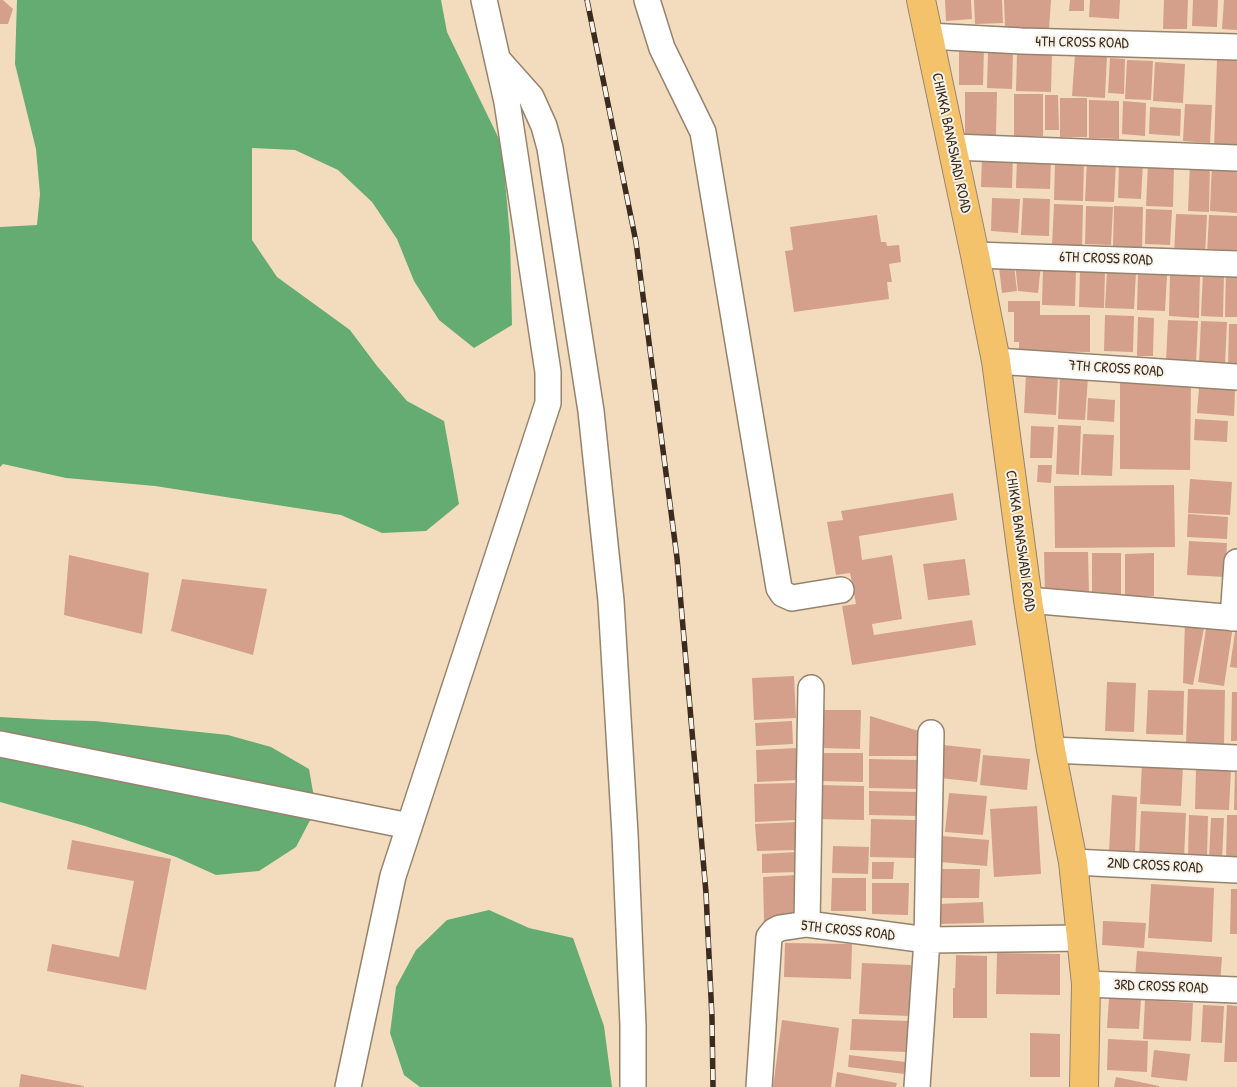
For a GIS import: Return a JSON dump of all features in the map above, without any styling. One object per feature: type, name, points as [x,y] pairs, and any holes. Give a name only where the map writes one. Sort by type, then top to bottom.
[{"type":"main road","name":"CHIKKA BANASWADI ROAD","points":[[921,0],[996,361],[1028,600],[1051,750],[1073,862],[1086,984],[1084,1087]]},
{"type":"street","points":[[348,1087],[393,876],[548,403],[548,372],[507,102],[484,0]]},
{"type":"street","points":[[647,0],[662,48],[703,132],[779,588],[783,594],[792,598],[840,590]]},
{"type":"street","name":"4TH CROSS ROAD","points":[[928,36],[1022,41],[1237,47]]},
{"type":"street","points":[[497,59],[530,97],[544,126],[550,148],[591,411],[612,620],[625,834],[633,1026],[633,1087]]},
{"type":"street","points":[[952,147],[1237,158]]},
{"type":"street","name":"6TH CROSS ROAD","points":[[975,255],[1237,264]]},
{"type":"street","name":"7TH CROSS ROAD","points":[[996,361],[1237,377]]},
{"type":"street","points":[[1028,600],[1235,618],[1237,562]]},
{"type":"street","points":[[807,924],[811,688]]},
{"type":"street","points":[[917,1087],[927,940],[931,733]]},
{"type":"street","points":[[0,744],[409,826]]},
{"type":"street","points":[[1051,750],[1237,758]]},
{"type":"street","name":"2ND CROSS ROAD","points":[[1073,862],[1237,870]]},
{"type":"street","name":"5TH CROSS ROAD","points":[[759,1087],[769,937],[780,928],[807,924],[927,940],[1081,938]]},
{"type":"street","name":"3RD CROSS ROAD","points":[[1086,984],[1237,990]]},
{"type":"green space","points":[[17,0],[441,0],[447,32],[502,145],[510,237],[512,325],[474,348],[439,320],[414,281],[397,239],[372,202],[338,170],[295,150],[252,148],[252,240],[277,277],[350,330],[407,401],[444,421],[459,504],[426,531],[382,533],[341,515],[155,486],[66,478],[3,464],[0,467],[0,227],[37,225],[40,194],[36,149],[15,64]]},
{"type":"green space","points":[[0,717],[95,721],[228,735],[271,747],[309,769],[316,809],[296,847],[259,871],[216,875],[176,857],[85,826],[0,802]]},
{"type":"green space","points":[[489,910],[529,928],[573,938],[604,1026],[612,1087],[420,1087],[404,1075],[390,1033],[396,987],[416,950],[447,920]]},
{"type":"building","points":[[0,0],[3,0],[13,9],[8,24],[0,24]]},
{"type":"building","points":[[945,0],[971,0],[972,19],[946,21]]},
{"type":"building","points":[[974,0],[1002,0],[1003,23],[975,24]]},
{"type":"building","points":[[1004,0],[1051,0],[1049,29],[1005,27]]},
{"type":"building","points":[[1070,0],[1084,0],[1084,11],[1069,11]]},
{"type":"building","points":[[1090,0],[1120,0],[1119,19],[1089,17]]},
{"type":"building","points":[[1164,0],[1188,0],[1187,29],[1163,29]]},
{"type":"building","points":[[1193,0],[1218,0],[1217,27],[1192,26]]},
{"type":"building","points":[[1224,0],[1237,0],[1237,30],[1222,29]]},
{"type":"building","points":[[959,47],[984,48],[983,85],[959,85]]},
{"type":"building","points":[[988,52],[1013,52],[1012,89],[987,88]]},
{"type":"building","points":[[1017,53],[1052,53],[1051,92],[1016,91]]},
{"type":"building","points":[[1075,54],[1107,55],[1105,98],[1072,96]]},
{"type":"building","points":[[1110,58],[1125,59],[1124,94],[1108,93]]},
{"type":"building","points":[[1217,58],[1237,59],[1237,149],[1214,148]]},
{"type":"building","points":[[1127,60],[1153,61],[1151,100],[1125,99]]},
{"type":"building","points":[[1155,62],[1185,64],[1183,103],[1153,101]]},
{"type":"building","points":[[965,92],[997,92],[996,135],[965,135]]},
{"type":"building","points":[[1014,94],[1043,94],[1043,136],[1014,136]]},
{"type":"building","points":[[1045,95],[1058,95],[1059,130],[1045,130]]},
{"type":"building","points":[[1060,98],[1087,98],[1087,137],[1060,137]]},
{"type":"building","points":[[1089,100],[1119,101],[1119,139],[1089,138]]},
{"type":"building","points":[[1123,101],[1146,103],[1145,136],[1122,134]]},
{"type":"building","points":[[1185,104],[1212,105],[1210,143],[1183,141]]},
{"type":"building","points":[[1150,107],[1181,109],[1180,136],[1149,134]]},
{"type":"building","points":[[982,155],[1013,156],[1012,188],[981,187]]},
{"type":"building","points":[[1017,157],[1051,159],[1050,189],[1016,188]]},
{"type":"building","points":[[1087,160],[1116,162],[1114,202],[1085,201]]},
{"type":"building","points":[[1055,161],[1084,162],[1083,201],[1054,200]]},
{"type":"building","points":[[1119,161],[1143,162],[1141,199],[1118,198]]},
{"type":"building","points":[[1190,163],[1210,164],[1209,212],[1188,211]]},
{"type":"building","points":[[1212,163],[1237,164],[1237,213],[1210,211]]},
{"type":"building","points":[[1148,164],[1174,166],[1173,207],[1146,206]]},
{"type":"building","points":[[992,198],[1020,199],[1018,233],[991,231]]},
{"type":"building","points":[[1023,198],[1050,199],[1049,236],[1021,235]]},
{"type":"building","points":[[1054,204],[1083,205],[1082,247],[1052,245]]},
{"type":"building","points":[[1086,206],[1113,207],[1111,245],[1085,244]]},
{"type":"building","points":[[1114,206],[1143,207],[1142,249],[1113,247]]},
{"type":"building","points":[[1146,209],[1172,210],[1170,245],[1145,244]]},
{"type":"building","points":[[1176,214],[1207,215],[1205,257],[1174,255]]},
{"type":"building","points":[[877,215],[881,242],[886,242],[887,246],[899,245],[901,262],[889,264],[892,282],[887,282],[889,299],[794,312],[785,251],[793,250],[790,227]]},
{"type":"building","points":[[1209,215],[1237,216],[1237,255],[1207,254]]},
{"type":"building","points":[[1015,264],[1041,265],[1038,293],[1018,291]]},
{"type":"building","points":[[1014,265],[1017,291],[1002,293],[999,267]]},
{"type":"building","points":[[1043,267],[1076,268],[1075,306],[1042,305]]},
{"type":"building","points":[[1080,270],[1105,271],[1104,308],[1079,307]]},
{"type":"building","points":[[1107,271],[1136,272],[1134,309],[1105,308]]},
{"type":"building","points":[[1226,271],[1237,271],[1237,317],[1225,317]]},
{"type":"building","points":[[1203,272],[1224,273],[1223,317],[1201,316]]},
{"type":"building","points":[[1138,274],[1167,275],[1165,311],[1137,310]]},
{"type":"building","points":[[1170,274],[1200,275],[1199,318],[1169,316]]},
{"type":"building","points":[[1008,301],[1040,301],[1040,315],[1090,315],[1090,352],[1019,351],[1019,342],[1014,342],[1014,312],[1008,312]]},
{"type":"building","points":[[1105,315],[1134,316],[1133,352],[1104,351]]},
{"type":"building","points":[[1138,317],[1154,318],[1153,356],[1137,356]]},
{"type":"building","points":[[1168,320],[1198,321],[1196,362],[1166,361]]},
{"type":"building","points":[[1201,321],[1227,322],[1225,365],[1199,364]]},
{"type":"building","points":[[1229,324],[1237,324],[1237,369],[1228,369]]},
{"type":"building","points":[[1026,374],[1058,375],[1056,415],[1024,413]]},
{"type":"building","points":[[1060,377],[1088,378],[1085,420],[1058,419]]},
{"type":"building","points":[[1120,380],[1191,381],[1190,470],[1120,469]]},
{"type":"building","points":[[1199,388],[1235,390],[1234,416],[1197,413]]},
{"type":"building","points":[[1088,398],[1115,400],[1114,422],[1087,420]]},
{"type":"building","points":[[1195,419],[1228,421],[1227,442],[1194,440]]},
{"type":"building","points":[[1058,425],[1081,426],[1079,475],[1056,474]]},
{"type":"building","points":[[1031,426],[1054,427],[1052,458],[1030,458]]},
{"type":"building","points":[[1083,434],[1114,435],[1112,476],[1081,475]]},
{"type":"building","points":[[1038,465],[1052,465],[1051,483],[1037,482]]},
{"type":"building","points":[[1190,479],[1232,482],[1230,515],[1188,513]]},
{"type":"building","points":[[1174,485],[1175,547],[1055,548],[1054,486]]},
{"type":"building","points":[[953,493],[957,520],[859,536],[862,560],[892,555],[902,619],[872,624],[874,635],[972,620],[976,645],[852,665],[842,606],[856,604],[850,573],[836,575],[827,522],[843,520],[841,511]]},
{"type":"building","points":[[1188,514],[1228,517],[1227,539],[1187,537]]},
{"type":"building","points":[[1189,541],[1227,543],[1225,577],[1187,575]]},
{"type":"building","points":[[1044,552],[1088,552],[1089,593],[1045,593]]},
{"type":"building","points":[[1092,553],[1121,553],[1121,594],[1092,595]]},
{"type":"building","points":[[1154,553],[1154,596],[1125,596],[1125,554]]},
{"type":"building","points":[[69,555],[149,573],[142,634],[64,615]]},
{"type":"building","points":[[965,559],[970,595],[928,600],[923,564]]},
{"type":"building","points":[[182,579],[267,589],[253,655],[171,631]]},
{"type":"building","points":[[1185,622],[1205,623],[1193,685],[1183,683]]},
{"type":"building","points":[[1207,622],[1233,626],[1224,686],[1198,682]]},
{"type":"building","points":[[1237,625],[1237,668],[1230,667]]},
{"type":"building","points":[[794,676],[796,718],[754,720],[752,678]]},
{"type":"building","points":[[1107,682],[1136,683],[1134,732],[1105,731]]},
{"type":"building","points":[[1188,689],[1225,690],[1224,744],[1186,742]]},
{"type":"building","points":[[1148,690],[1184,691],[1183,735],[1146,734]]},
{"type":"building","points":[[1232,692],[1237,692],[1237,741],[1231,741]]},
{"type":"building","points":[[821,710],[861,710],[860,749],[821,748]]},
{"type":"building","points":[[870,716],[922,732],[922,756],[869,756]]},
{"type":"building","points":[[792,721],[793,744],[756,746],[755,723]]},
{"type":"building","points":[[943,745],[981,749],[977,782],[940,778]]},
{"type":"building","points":[[797,748],[798,780],[757,782],[756,750]]},
{"type":"building","points":[[820,753],[863,753],[863,782],[819,781]]},
{"type":"building","points":[[983,755],[1030,759],[1027,790],[980,785]]},
{"type":"building","points":[[869,759],[920,760],[920,789],[869,788]]},
{"type":"building","points":[[1142,763],[1183,765],[1181,806],[1140,804]]},
{"type":"building","points":[[1196,768],[1231,770],[1229,810],[1195,809]]},
{"type":"building","points":[[1235,768],[1237,768],[1237,810],[1234,810]]},
{"type":"building","points":[[795,783],[796,820],[755,822],[754,784]]},
{"type":"building","points":[[818,785],[864,786],[864,820],[817,819]]},
{"type":"building","points":[[869,791],[918,792],[918,816],[869,815]]},
{"type":"building","points":[[949,793],[987,796],[983,835],[945,832]]},
{"type":"building","points":[[1112,795],[1137,797],[1135,854],[1109,852]]},
{"type":"building","points":[[1037,806],[1041,874],[994,877],[990,809]]},
{"type":"building","points":[[1141,811],[1186,813],[1184,859],[1139,857]]},
{"type":"building","points":[[1189,815],[1208,816],[1207,860],[1188,859]]},
{"type":"building","points":[[1227,815],[1237,815],[1237,862],[1226,862]]},
{"type":"building","points":[[1211,818],[1224,818],[1222,859],[1209,859]]},
{"type":"building","points":[[871,819],[916,820],[916,858],[870,857]]},
{"type":"building","points":[[797,822],[798,850],[757,851],[755,824]]},
{"type":"building","points":[[942,836],[989,840],[987,866],[940,862]]},
{"type":"building","points":[[72,840],[171,859],[146,990],[47,971],[52,944],[119,957],[134,881],[67,869]]},
{"type":"building","points":[[833,846],[869,847],[868,874],[832,873]]},
{"type":"building","points":[[797,852],[798,872],[762,873],[762,854]]},
{"type":"building","points":[[872,862],[894,862],[893,879],[872,879]]},
{"type":"building","points":[[941,869],[980,869],[979,898],[941,898]]},
{"type":"building","points":[[796,875],[798,919],[764,921],[763,877]]},
{"type":"building","points":[[832,878],[866,878],[866,911],[831,911]]},
{"type":"building","points":[[872,883],[909,883],[908,915],[872,914]]},
{"type":"building","points":[[1151,884],[1214,888],[1212,942],[1148,938]]},
{"type":"building","points":[[1231,889],[1237,889],[1237,934],[1230,934]]},
{"type":"building","points":[[983,902],[984,923],[939,924],[938,904]]},
{"type":"building","points":[[1103,921],[1146,923],[1144,948],[1102,945]]},
{"type":"building","points":[[785,943],[852,944],[851,979],[784,977]]},
{"type":"building","points":[[1137,951],[1222,957],[1220,985],[1135,979]]},
{"type":"building","points":[[997,953],[1060,954],[1060,995],[996,994]]},
{"type":"building","points":[[956,955],[987,956],[987,1018],[953,1018]]},
{"type":"building","points":[[862,963],[911,965],[909,1016],[859,1014]]},
{"type":"building","points":[[1109,998],[1141,999],[1139,1029],[1107,1028]]},
{"type":"building","points":[[1145,1000],[1193,1003],[1191,1041],[1143,1039]]},
{"type":"building","points":[[1203,1005],[1224,1006],[1222,1043],[1201,1042]]},
{"type":"building","points":[[1227,1005],[1237,1006],[1237,1062],[1224,1062]]},
{"type":"building","points":[[852,1019],[908,1021],[907,1052],[850,1050]]},
{"type":"building","points":[[782,1020],[839,1028],[831,1087],[773,1087]]},
{"type":"building","points":[[1030,1033],[1060,1034],[1060,1077],[1030,1077]]},
{"type":"building","points":[[1108,1039],[1148,1041],[1147,1072],[1107,1070]]},
{"type":"building","points":[[1154,1050],[1190,1054],[1187,1081],[1151,1077]]},
{"type":"building","points":[[849,1055],[914,1063],[913,1075],[848,1067]]},
{"type":"building","points":[[837,1072],[897,1083],[896,1087],[835,1087]]},
{"type":"building","points":[[21,1074],[84,1086],[84,1087],[19,1087]]},
{"type":"building","points":[[1116,1077],[1159,1086],[1159,1087],[1114,1087]]},
{"type":"railway","points":[[587,0],[636,242],[677,558],[706,893],[713,1087]]}]
